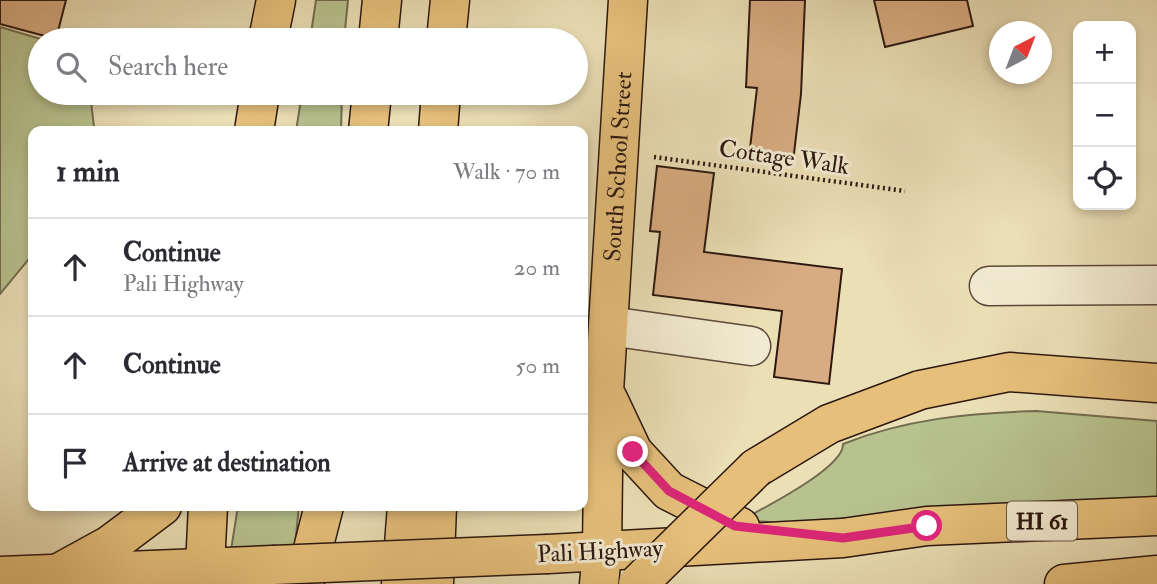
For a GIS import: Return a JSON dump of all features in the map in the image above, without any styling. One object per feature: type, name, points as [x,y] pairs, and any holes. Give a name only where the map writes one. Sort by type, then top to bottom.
[{"type":"main road","points":[[270,28],[275,0]]},
{"type":"main road","points":[[379,28],[382,0]]},
{"type":"main road","points":[[447,28],[450,0]]},
{"type":"main road","name":"South School Street","points":[[601,568],[604,391],[628,0]]},
{"type":"main road","points":[[255,126],[258,105]]},
{"type":"main road","points":[[369,126],[371,105]]},
{"type":"main road","points":[[440,126],[441,105]]},
{"type":"main road","points":[[638,584],[756,468],[829,424],[920,390],[1009,372],[1157,383]]},
{"type":"main road","points":[[604,391],[633,452],[669,491],[681,499],[735,526],[843,538]]},
{"type":"main road","points":[[59,573],[110,545],[155,511]]},
{"type":"main road","points":[[208,511],[209,575]]},
{"type":"main road","points":[[288,574],[323,511]]},
{"type":"main road","points":[[322,584],[326,511]]},
{"type":"main road","points":[[401,584],[407,511]]},
{"type":"main road","points":[[434,584],[437,511]]},
{"type":"main road","name":"Pali Highway","points":[[0,576],[59,573],[288,574],[548,554],[601,568],[927,526],[1157,516]]},
{"type":"main road","points":[[1064,584],[1157,575]]},
{"type":"lane","points":[[989,286],[1157,285]]},
{"type":"lane","points":[[609,326],[751,346]]},
{"type":"path","name":"Cottage Walk","points":[[658,158],[905,191]]},
{"type":"green space","points":[[316,0],[348,0],[345,28],[312,28]]},
{"type":"green space","points":[[0,27],[28,35],[28,105],[91,105],[94,126],[28,126],[28,260],[0,294]]},
{"type":"green space","points":[[300,105],[342,105],[341,126],[297,126]]},
{"type":"green space","points":[[1036,411],[1157,421],[1157,513],[846,518],[781,523],[742,520],[817,475],[840,454],[843,444],[866,435],[938,419]]},
{"type":"green space","points":[[237,511],[298,511],[294,555],[231,550]]},
{"type":"building","points":[[0,0],[66,0],[59,28],[28,28],[28,32],[0,24]]},
{"type":"building","points":[[750,0],[805,0],[801,94],[793,162],[749,157],[757,88],[746,87]]},
{"type":"building","points":[[874,0],[967,0],[973,26],[885,47]]},
{"type":"building","points":[[657,166],[714,173],[704,252],[842,269],[829,384],[774,377],[782,311],[653,295],[660,232],[650,231]]},
{"type":"route","points":[[633,452],[669,491],[735,526],[843,538],[927,526]]}]
